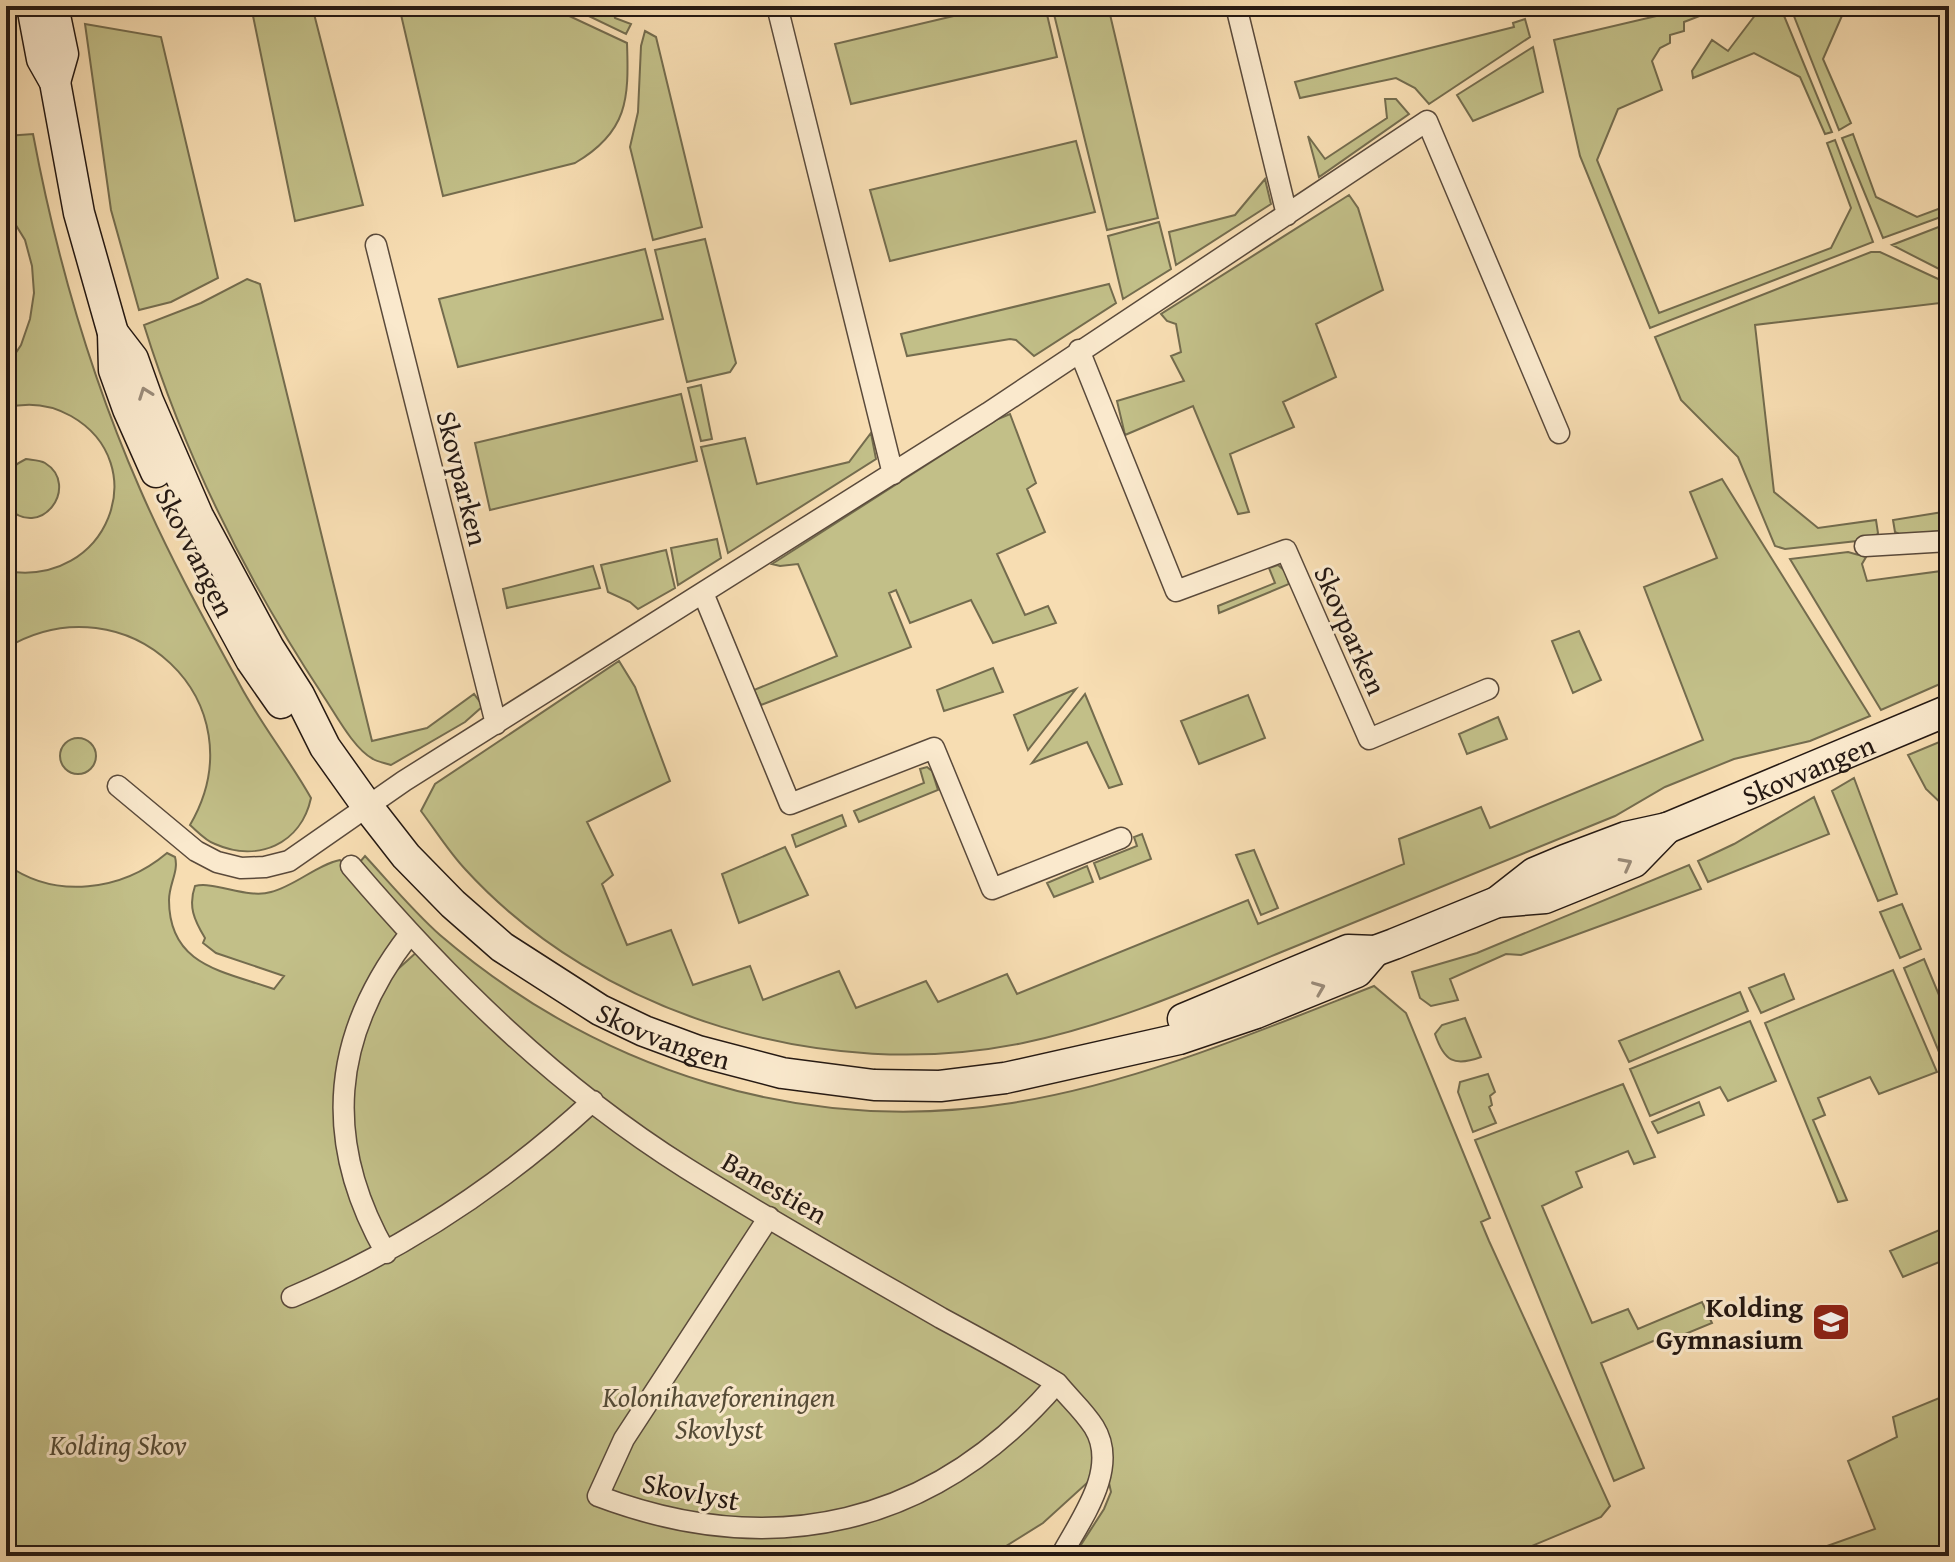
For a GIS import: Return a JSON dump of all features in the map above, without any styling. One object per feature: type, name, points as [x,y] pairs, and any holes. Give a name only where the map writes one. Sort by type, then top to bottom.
[{"type":"street","name":"Skovvangen","points":[[32,6],[42,59],[55,82],[79,213],[113,333],[133,359],[198,516],[325,747],[406,856],[453,904],[502,947],[600,1010],[698,1051],[782,1073],[826,1080],[927,1086],[1005,1078],[1108,1053],[1348,950],[1375,951],[1497,902],[1534,873],[1554,864],[1626,837],[1667,828],[1949,710]]},
{"type":"street","name":"Skovvangen","points":[[53,6],[63,54],[55,82]]},
{"type":"street","points":[[777,6],[893,474]]},
{"type":"street","points":[[1236,6],[1287,215]]},
{"type":"street","points":[[118,786],[196,851],[217,862],[241,868],[265,867],[289,861],[367,806],[820,517],[893,474],[1427,121],[1559,433]]},
{"type":"street","name":"Skovparken","points":[[376,245],[496,724]]},
{"type":"street","name":"Skovparken","points":[[1079,350],[1176,591],[1286,550],[1369,739],[1488,689]]},
{"type":"street","points":[[1865,546],[1949,541]]},
{"type":"street","points":[[703,593],[790,804],[934,748],[992,889],[1121,838]]},
{"type":"street","name":"Banestien","points":[[351,866],[409,935],[504,1029],[593,1101],[684,1167],[1057,1383],[1096,1429],[1102,1460],[1089,1507],[1061,1556]]},
{"type":"street","points":[[386,1253],[361,1203],[352,1176],[344,1122],[344,1094],[350,1053],[362,1013],[387,964],[409,935]]},
{"type":"street","points":[[292,1297],[386,1253],[441,1220],[545,1145],[593,1101]]},
{"type":"street","name":"Skovlyst","points":[[769,1217],[624,1439],[598,1496],[660,1518],[711,1528],[789,1529],[828,1524],[903,1501],[961,1471],[1003,1440],[1032,1413],[1057,1383]]},
{"type":"green space","points":[[275,6],[312,6],[363,205],[295,221],[252,11]]},
{"type":"green space","points":[[399,6],[548,6],[627,43],[625,97],[615,126],[606,139],[575,163],[443,196]]},
{"type":"green space","points":[[568,6],[612,6],[615,18],[631,24],[626,34]]},
{"type":"green space","points":[[996,6],[1045,6],[1057,57],[851,104],[835,44]]},
{"type":"green space","points":[[1052,6],[1108,6],[1158,218],[1107,230]]},
{"type":"green space","points":[[1699,6],[1716,6],[1715,10],[1684,22],[1684,31],[1670,35],[1670,43],[1660,48],[1652,61],[1662,90],[1618,109],[1597,160],[1659,313],[1831,248],[1851,208],[1827,143],[1835,140],[1873,242],[1650,328],[1580,156],[1554,40]]},
{"type":"green space","points":[[1747,6],[1780,6],[1832,132],[1825,134],[1800,77],[1754,53],[1693,78],[1692,71],[1712,40],[1728,51],[1756,14]]},
{"type":"green space","points":[[1790,6],[1860,6],[1844,11],[1823,59],[1851,123],[1839,130]]},
{"type":"green space","points":[[1525,19],[1530,37],[1429,104],[1415,88],[1396,78],[1300,98],[1295,82],[1514,27],[1513,23]]},
{"type":"green space","points":[[85,24],[161,37],[218,278],[171,302],[139,310],[111,210]]},
{"type":"green space","points":[[645,31],[656,37],[702,227],[653,240],[630,147],[638,112],[641,46]]},
{"type":"green space","points":[[1533,47],[1543,92],[1473,121],[1457,95]]},
{"type":"green space","points":[[1385,99],[1396,99],[1409,114],[1319,177],[1308,136],[1325,159],[1387,118]]},
{"type":"green space","points":[[33,134],[52,225],[76,314],[122,446],[151,514],[201,613],[248,699],[311,798],[306,814],[288,838],[262,850],[231,849],[215,844],[190,825],[208,779],[209,735],[195,696],[170,663],[136,640],[96,628],[52,630],[6,648],[6,571],[42,571],[71,561],[94,542],[108,518],[114,491],[111,463],[97,437],[71,416],[39,406],[6,408],[6,368],[21,345],[30,319],[34,293],[32,266],[25,240],[6,209],[6,136]]},
{"type":"green space","points":[[1853,134],[1876,197],[1917,217],[1949,205],[1949,214],[1883,238],[1842,138]]},
{"type":"green space","points":[[1076,141],[1095,212],[890,261],[870,190]]},
{"type":"green space","points":[[1265,179],[1271,204],[1176,265],[1169,232],[1235,215]]},
{"type":"green space","points":[[1349,195],[1358,208],[1383,290],[1316,324],[1336,377],[1283,402],[1294,427],[1230,454],[1249,512],[1238,514],[1193,406],[1125,435],[1117,401],[1184,381],[1171,356],[1181,352],[1176,324],[1167,321],[1161,314]]},
{"type":"green space","points":[[1159,222],[1171,269],[1123,299],[1108,236]]},
{"type":"green space","points":[[1949,223],[1949,274],[1892,245]]},
{"type":"green space","points":[[705,239],[736,363],[730,372],[687,382],[655,250]]},
{"type":"green space","points":[[645,249],[663,319],[458,367],[439,299]]},
{"type":"green space","points":[[1871,252],[1880,252],[1949,284],[1949,310],[1940,303],[1755,325],[1774,492],[1818,528],[1876,520],[1878,533],[1875,539],[1785,549],[1775,546],[1738,457],[1681,400],[1655,337]]},
{"type":"green space","points":[[247,279],[260,284],[372,741],[427,728],[474,694],[483,706],[465,722],[391,765],[373,759],[352,740],[244,564],[179,423],[144,325],[201,303]]},
{"type":"green space","points":[[1109,284],[1116,303],[1034,356],[1016,340],[1010,339],[907,356],[901,334]]},
{"type":"green space","points":[[701,385],[712,439],[701,441],[688,388]]},
{"type":"green space","points":[[681,394],[697,461],[490,510],[475,443]]},
{"type":"green space","points":[[1010,414],[1036,483],[1027,489],[1045,532],[997,554],[1025,615],[1048,606],[1056,623],[993,643],[971,600],[910,623],[896,590],[889,593],[911,647],[761,705],[754,690],[837,656],[798,564],[772,564]]},
{"type":"green space","points":[[871,433],[876,459],[728,553],[701,447],[745,438],[757,484],[849,462]]},
{"type":"green space","points":[[26,459],[45,463],[55,473],[59,484],[58,496],[52,507],[32,518],[19,516],[6,506],[8,472]]},
{"type":"green space","points":[[1722,479],[1870,716],[1810,741],[1734,759],[1665,787],[1615,816],[1156,1003],[1057,1035],[948,1053],[872,1054],[796,1045],[722,1027],[650,1000],[582,965],[520,921],[465,869],[421,811],[435,784],[619,661],[635,687],[670,781],[587,822],[613,875],[602,884],[627,945],[671,930],[693,985],[750,966],[763,1000],[839,971],[856,1008],[926,981],[938,1002],[1007,974],[1017,994],[1248,900],[1258,924],[1404,864],[1399,839],[1481,807],[1490,828],[1703,740],[1644,587],[1717,558],[1690,492]]},
{"type":"green space","points":[[1949,511],[1949,530],[1901,535],[1895,532],[1893,520]]},
{"type":"green space","points":[[717,539],[721,558],[678,585],[671,548]]},
{"type":"green space","points":[[666,550],[675,588],[638,609],[608,592],[601,565]]},
{"type":"green space","points":[[1848,552],[1866,557],[1862,564],[1867,581],[1949,570],[1949,680],[1881,710],[1790,559]]},
{"type":"green space","points":[[1278,565],[1285,571],[1289,584],[1219,613],[1218,606],[1275,583],[1269,568]]},
{"type":"green space","points":[[593,566],[600,588],[507,608],[503,589]]},
{"type":"green space","points":[[1579,631],[1601,680],[1573,693],[1552,641]]},
{"type":"green space","points":[[993,668],[1003,692],[944,711],[937,690]]},
{"type":"green space","points":[[1076,689],[1028,750],[1014,715]]},
{"type":"green space","points":[[1085,694],[1122,784],[1109,788],[1087,742],[1032,763]]},
{"type":"green space","points":[[1248,695],[1265,738],[1199,764],[1181,721]]},
{"type":"green space","points":[[1498,717],[1507,739],[1467,754],[1459,734]]},
{"type":"green space","points":[[78,738],[91,743],[96,756],[91,769],[78,774],[65,769],[60,756],[65,743]]},
{"type":"green space","points":[[1949,738],[1949,808],[1946,808],[1926,789],[1908,755]]},
{"type":"green space","points":[[927,767],[932,771],[938,790],[859,822],[854,811],[924,783],[920,769]]},
{"type":"green space","points":[[1854,778],[1897,894],[1878,901],[1832,791]]},
{"type":"green space","points":[[1814,797],[1829,834],[1708,882],[1698,861],[1734,844]]},
{"type":"green space","points":[[842,815],[846,826],[796,847],[792,835]]},
{"type":"green space","points":[[1142,834],[1151,859],[1100,879],[1094,863],[1137,846],[1134,837]]},
{"type":"green space","points":[[785,847],[808,895],[739,923],[722,874]]},
{"type":"green space","points":[[1254,850],[1278,908],[1261,915],[1236,855]]},
{"type":"green space","points":[[167,853],[175,857],[176,862],[169,900],[171,922],[178,939],[189,952],[218,970],[274,989],[284,976],[216,953],[203,943],[205,938],[192,906],[195,886],[262,894],[289,885],[340,860],[403,934],[385,955],[398,969],[430,940],[359,863],[365,856],[440,935],[502,983],[567,1024],[636,1057],[708,1083],[781,1100],[857,1110],[934,1111],[1012,1103],[1105,1083],[1196,1054],[1374,986],[1406,1013],[1490,1218],[1481,1222],[1610,1506],[1601,1517],[1508,1556],[1078,1556],[1077,1551],[1104,1509],[1111,1492],[1107,1474],[1088,1482],[1043,1523],[990,1556],[6,1556],[6,864],[46,883],[88,886],[130,876]]},
{"type":"green space","points":[[1689,865],[1701,889],[1521,955],[1506,954],[1450,979],[1458,1000],[1431,1006],[1420,998],[1412,972],[1477,953]]},
{"type":"green space","points":[[1087,866],[1093,882],[1054,897],[1047,883]]},
{"type":"green space","points":[[1902,904],[1921,949],[1900,958],[1880,912]]},
{"type":"green space","points":[[1924,959],[1949,1019],[1949,1076],[1904,968]]},
{"type":"green space","points":[[1893,970],[1937,1072],[1879,1094],[1870,1077],[1818,1098],[1825,1115],[1813,1120],[1847,1200],[1838,1202],[1765,1023]]},
{"type":"green space","points":[[1784,974],[1794,999],[1761,1013],[1749,988]]},
{"type":"green space","points":[[1740,992],[1748,1011],[1629,1062],[1619,1041]]},
{"type":"green space","points":[[1465,1018],[1481,1057],[1457,1061],[1446,1056],[1435,1034],[1442,1025]]},
{"type":"green space","points":[[1750,1021],[1776,1081],[1728,1101],[1720,1087],[1650,1116],[1630,1069]]},
{"type":"green space","points":[[1488,1074],[1495,1092],[1490,1096],[1492,1105],[1489,1107],[1496,1123],[1473,1132],[1458,1092],[1460,1082]]},
{"type":"green space","points":[[1623,1084],[1655,1157],[1634,1164],[1628,1151],[1576,1172],[1582,1187],[1542,1206],[1592,1323],[1628,1309],[1638,1329],[1702,1302],[1712,1323],[1661,1344],[1658,1339],[1601,1363],[1644,1468],[1614,1481],[1475,1140]]},
{"type":"green space","points":[[1699,1102],[1704,1115],[1658,1133],[1652,1122]]},
{"type":"green space","points":[[1949,1226],[1949,1258],[1903,1277],[1890,1251]]},
{"type":"green space","points":[[1949,1394],[1949,1556],[1799,1556],[1875,1529],[1848,1461],[1897,1437],[1893,1417]]},
{"type":"place","name":"Kolding Gymnasium","points":[[1831,1322]]},
{"type":"park label","name":"Kolonihaveforeningen Skovlyst","points":[[719,1412]]},
{"type":"park label","name":"Kolding Skov","points":[[118,1444]]}]
